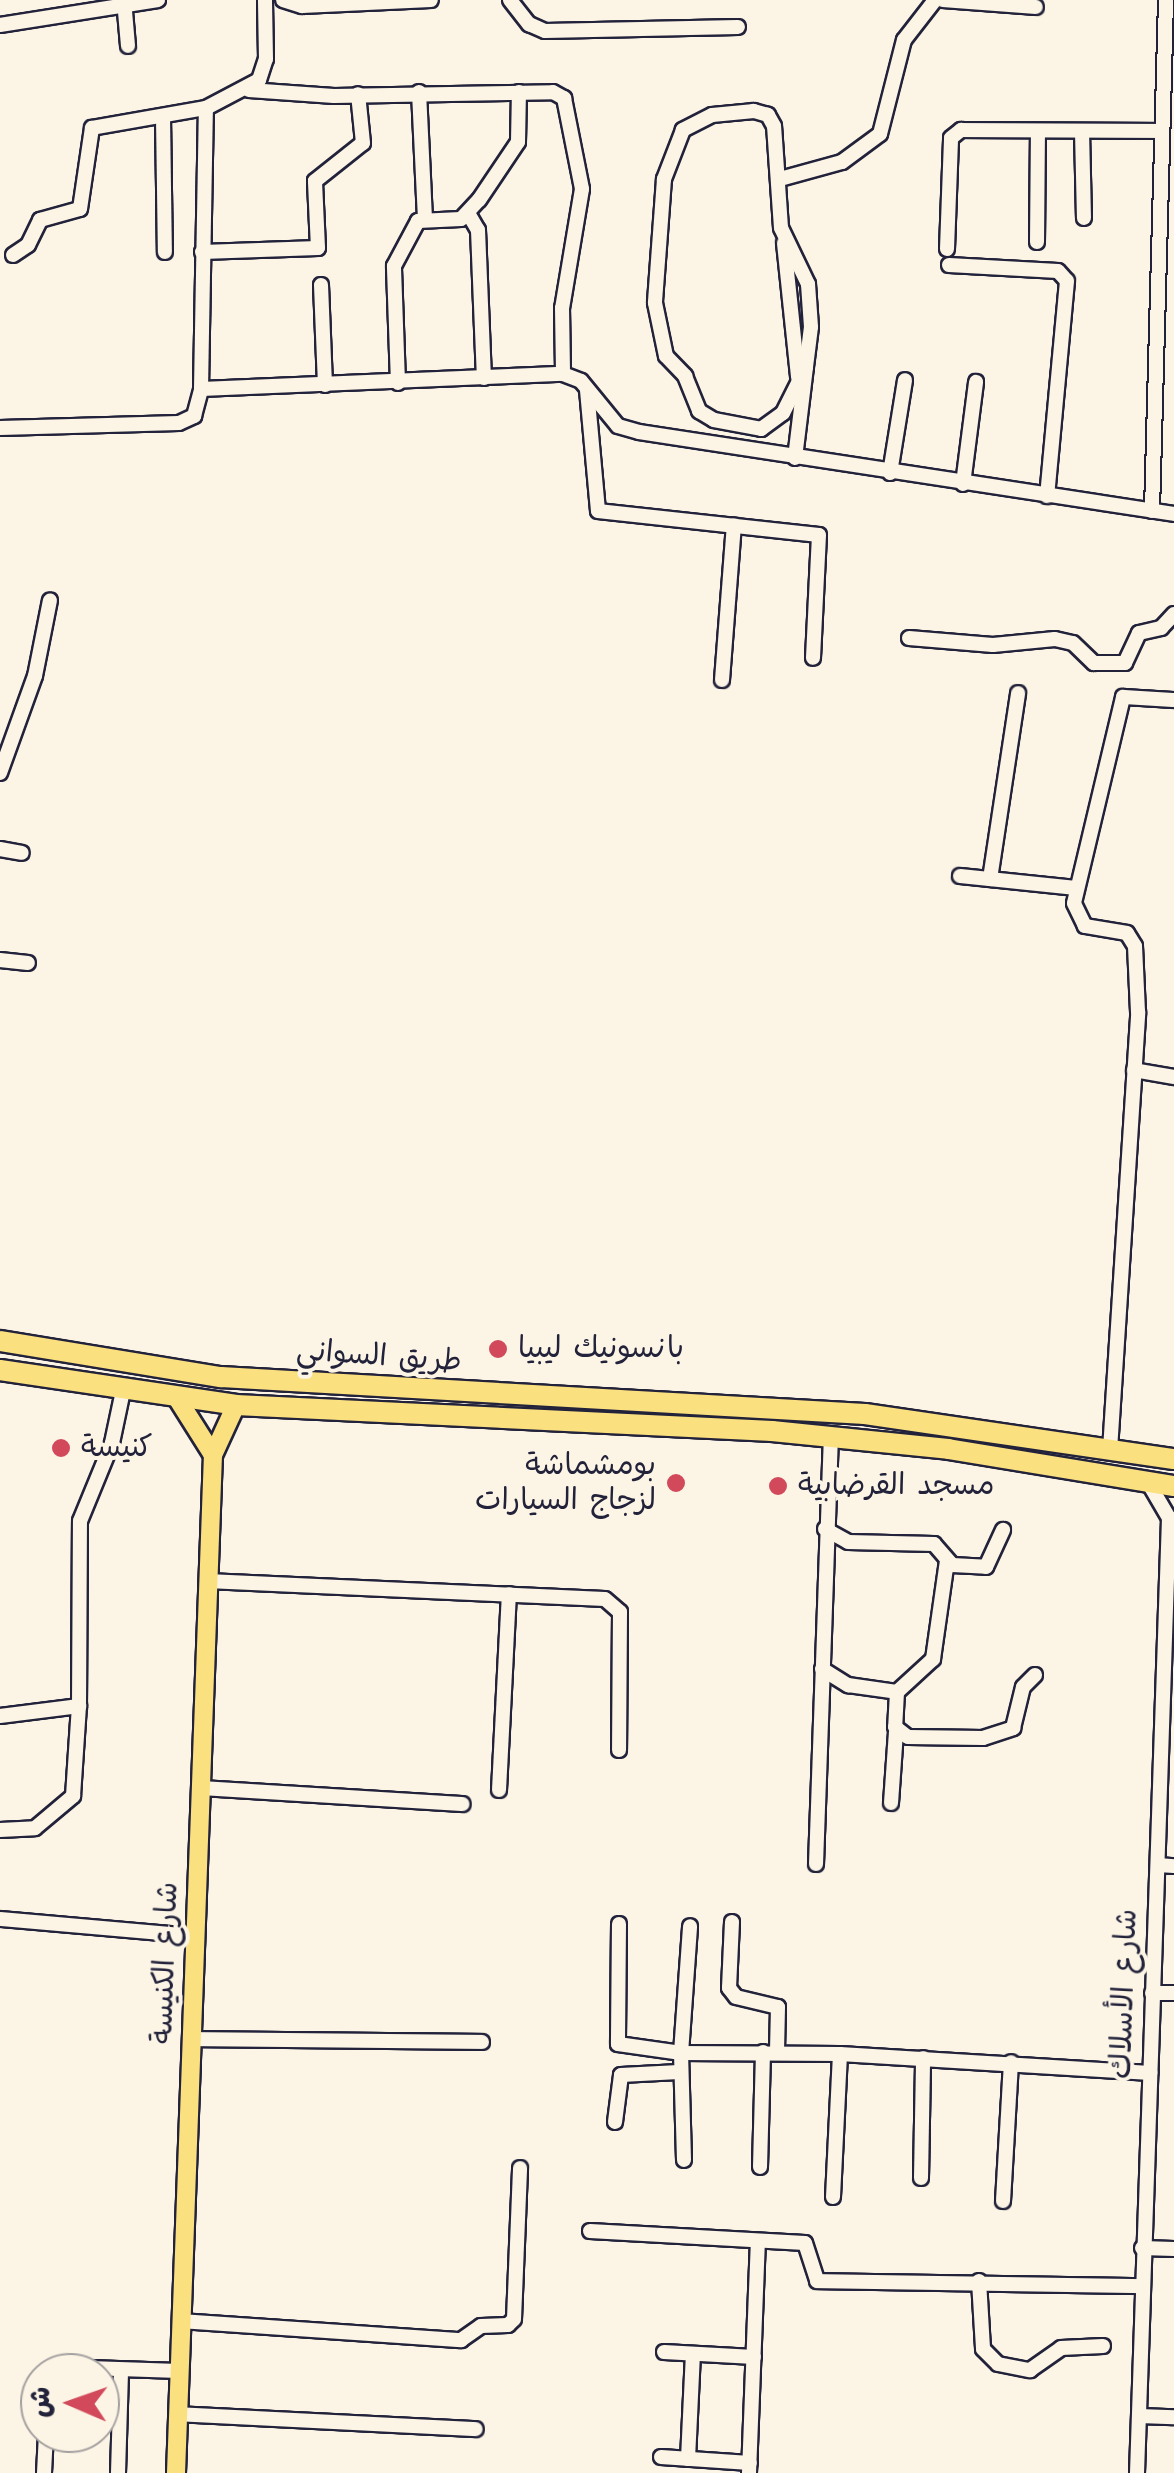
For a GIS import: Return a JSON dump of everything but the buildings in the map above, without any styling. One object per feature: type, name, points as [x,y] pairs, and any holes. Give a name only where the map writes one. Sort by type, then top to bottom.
[{"type":"highway","name":"طريق السواني","points":[[0,1341],[221,1377],[864,1414],[1174,1459]]},
{"type":"highway","name":"طريق السواني","points":[[0,1370],[236,1405],[831,1437],[1174,1486]]},
{"type":"main road","points":[[177,1398],[212,1455]]},
{"type":"main road","name":"شارع الكنيسة","points":[[176,2473],[212,1455],[236,1405]]},
{"type":"street","points":[[0,26],[124,2],[158,0]]},
{"type":"street","points":[[249,90],[266,59],[265,0]]},
{"type":"street","points":[[283,0],[302,6],[430,0]]},
{"type":"street","points":[[510,0],[529,24],[545,31],[738,28]]},
{"type":"street","points":[[780,180],[842,162],[880,134],[904,40],[935,0]]},
{"type":"street","points":[[943,0],[1036,6]]},
{"type":"street","points":[[1152,511],[1168,169],[1162,131],[1166,0]]},
{"type":"street","points":[[124,2],[128,46]]},
{"type":"street","points":[[13,255],[28,245],[40,220],[80,208],[92,128],[206,108],[249,90],[358,94],[519,92],[564,98],[581,172],[562,308],[563,374]]},
{"type":"street","points":[[419,92],[424,220]]},
{"type":"street","points":[[398,382],[394,266],[412,226],[424,220],[468,213],[518,142],[519,92]]},
{"type":"street","points":[[202,252],[318,248],[315,181],[363,143],[358,94]]},
{"type":"street","points":[[0,428],[179,423],[194,416],[201,389],[206,108]]},
{"type":"street","points":[[794,458],[802,372],[808,284],[784,242],[780,180],[768,114],[712,115],[683,130],[664,179],[655,302],[666,356],[685,376],[699,410],[714,420],[770,426],[802,372]]},
{"type":"street","points":[[164,117],[165,252]]},
{"type":"street","points":[[1037,242],[1038,131]]},
{"type":"street","points":[[1082,131],[1084,218]]},
{"type":"street","points":[[947,249],[955,133],[1162,131]]},
{"type":"street","points":[[468,213],[478,230],[484,378]]},
{"type":"street","points":[[949,265],[1058,271],[1067,281],[1047,496]]},
{"type":"street","points":[[321,285],[325,385]]},
{"type":"street","points":[[201,389],[563,374],[587,390],[618,426],[794,458],[1174,514]]},
{"type":"street","points":[[890,472],[905,380]]},
{"type":"street","points":[[962,484],[976,382]]},
{"type":"street","points":[[587,390],[598,511],[819,534],[813,658]]},
{"type":"street","points":[[722,680],[734,525]]},
{"type":"street","points":[[0,773],[35,676],[50,600]]},
{"type":"street","points":[[909,638],[993,646],[1055,639],[1073,642],[1094,663],[1125,664],[1139,633],[1161,628],[1174,614]]},
{"type":"street","points":[[990,879],[1018,692]]},
{"type":"street","points":[[1110,1450],[1134,1070],[1135,946],[1127,932],[1078,920],[1076,888],[1123,697],[1174,700]]},
{"type":"street","points":[[0,849],[22,853]]},
{"type":"street","points":[[960,876],[1076,888]]},
{"type":"street","points":[[0,960],[28,964]]},
{"type":"street","points":[[1134,1070],[1174,1078]]},
{"type":"street","points":[[0,1830],[35,1828],[74,1796],[79,1706],[80,1521],[112,1443],[123,1390]]},
{"type":"street","points":[[816,1864],[831,1437]]},
{"type":"street","name":"شارع الأسلاك","points":[[1136,2473],[1152,1993],[1158,1865],[1167,1783],[1172,1514],[1148,1482]]},
{"type":"street","points":[[825,1529],[848,1542],[934,1544],[947,1561],[986,1567],[1002,1530]]},
{"type":"street","points":[[822,1668],[857,1688],[896,1692],[933,1659],[947,1561]]},
{"type":"street","points":[[207,1581],[605,1599],[620,1612],[619,1750]]},
{"type":"street","points":[[499,1790],[509,1594]]},
{"type":"street","points":[[896,1732],[926,1737],[1001,1733],[1019,1719],[1024,1686],[1035,1675]]},
{"type":"street","points":[[891,1803],[896,1692]]},
{"type":"street","points":[[0,1716],[79,1706]]},
{"type":"street","points":[[200,1788],[463,1804]]},
{"type":"street","points":[[1158,1865],[1174,1866]]},
{"type":"street","points":[[0,1919],[194,1936]]},
{"type":"street","points":[[732,1922],[729,1988],[736,1997],[778,2007],[760,2167]]},
{"type":"street","points":[[619,1924],[618,2044],[680,2052],[840,2054],[1150,2073]]},
{"type":"street","points":[[684,2160],[679,2072],[690,1926]]},
{"type":"street","points":[[1152,1993],[1174,1993]]},
{"type":"street","points":[[191,2040],[482,2042]]},
{"type":"street","points":[[833,2197],[840,2054]]},
{"type":"street","points":[[921,2178],[923,2058]]},
{"type":"street","points":[[1002,2201],[1011,2062]]},
{"type":"street","points":[[615,2122],[621,2074],[679,2072]]},
{"type":"street","points":[[180,2320],[461,2340],[481,2326],[508,2326],[514,2319],[520,2168]]},
{"type":"street","points":[[590,2231],[805,2244],[817,2281],[1141,2286]]},
{"type":"street","points":[[660,2457],[750,2468],[758,2242]]},
{"type":"street","points":[[1142,2248],[1174,2249]]},
{"type":"street","points":[[979,2281],[982,2349],[998,2364],[1030,2370],[1061,2348],[1104,2346]]},
{"type":"street","points":[[664,2352],[754,2357]]},
{"type":"street","points":[[688,2458],[693,2354]]},
{"type":"street","points":[[118,2473],[121,2372],[179,2371]]},
{"type":"street","points":[[177,2414],[476,2429]]},
{"type":"street","points":[[1139,2416],[1174,2417]]},
{"type":"place","name":"بانسونيك ليبيا","points":[[498,1349]]},
{"type":"place","name":"كنيسة","points":[[61,1448]]},
{"type":"place","name":"بومشماشة لزجاج السيارات","points":[[676,1483]]},
{"type":"place","name":"مسجد القرضابية","points":[[778,1486]]}]
